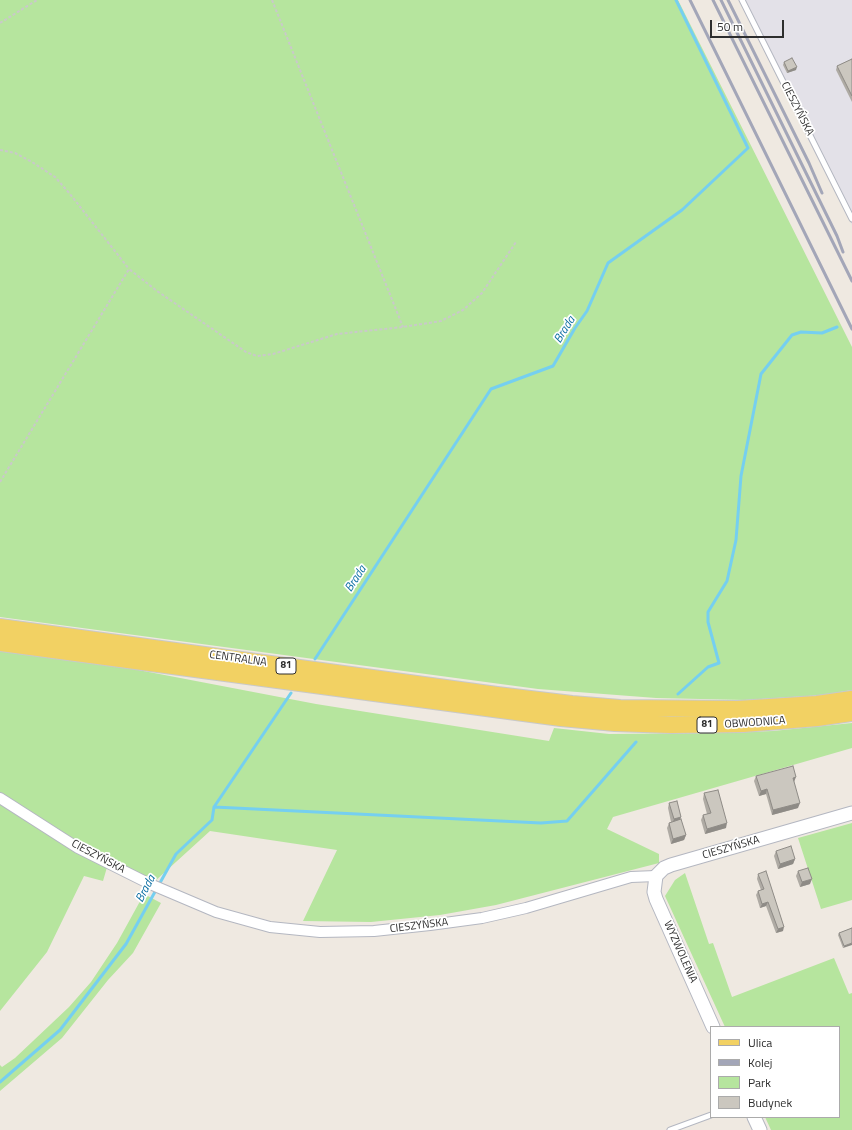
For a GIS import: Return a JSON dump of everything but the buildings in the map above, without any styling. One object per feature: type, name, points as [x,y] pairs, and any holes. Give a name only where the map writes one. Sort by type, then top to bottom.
[{"type":"main road","name":"CENTRALNA","points":[[0,627],[572,704]]},
{"type":"main road","name":"CENTRALNA","points":[[0,643],[561,718]]},
{"type":"main road","name":"OBWODNICA","points":[[572,704],[652,709],[738,709],[817,704],[852,699]]},
{"type":"main road","name":"OBWODNICA","points":[[561,718],[615,723],[736,725],[817,718],[852,713]]},
{"type":"street","name":"CIESZYŃSKA","points":[[0,798],[78,848],[164,891],[216,912],[270,927],[320,932],[374,931],[482,918],[526,908],[631,877],[656,876],[664,868],[671,865],[852,813]]},
{"type":"street","name":"WYZWOLENIA","points":[[656,876],[654,892],[656,899],[714,1026]]},
{"type":"street","points":[[754,1118],[760,1130]]},
{"type":"lane","name":"CIESZYŃSKA","points":[[742,0],[852,219]]},
{"type":"lane","points":[[670,1130],[710,1115]]},
{"type":"path","points":[[0,23],[37,0]]},
{"type":"path","points":[[272,0],[404,327]]},
{"type":"path","points":[[0,150],[15,153],[32,162],[54,177],[70,194],[129,269],[157,291],[246,352],[257,356],[273,354],[336,334],[404,327],[441,321],[463,310],[482,293],[516,242]]},
{"type":"path","points":[[0,482],[129,269]]},
{"type":"shaded area","points":[[743,0],[852,0],[852,225]]},
{"type":"green space","points":[[0,0],[678,0],[852,347],[852,690],[824,695],[745,700],[656,698],[538,689],[0,617]]},
{"type":"green space","points":[[0,651],[128,668],[316,704],[549,741],[554,728],[609,734],[719,733],[773,731],[852,723],[852,748],[613,817],[607,829],[659,854],[659,863],[496,905],[440,915],[371,922],[303,921],[337,850],[210,831],[154,882],[110,857],[103,881],[84,876],[47,952],[0,1011]]},
{"type":"green space","points":[[852,823],[852,900],[821,909],[798,838]]},
{"type":"green space","points":[[685,873],[709,944],[713,943],[732,997],[834,958],[849,994],[852,993],[852,1130],[771,1130],[765,1118],[840,1118],[840,1026],[725,1026],[665,896],[675,880]]},
{"type":"green space","points":[[144,894],[161,903],[133,953],[108,980],[62,1038],[0,1091],[0,1065],[2,1067],[15,1058],[69,1007],[91,982],[117,943]]},
{"type":"waterway","name":"Brada","points":[[315,659],[491,389],[553,366],[575,328],[587,311],[608,263],[682,210],[748,148],[676,0]]},
{"type":"waterway","points":[[678,694],[708,667],[719,663],[708,622],[708,612],[727,581],[736,540],[741,476],[761,374],[792,335],[801,332],[822,333],[837,327]]},
{"type":"waterway","name":"Brada","points":[[0,1082],[60,1030],[126,944],[176,854],[212,820],[214,807],[291,693]]},
{"type":"waterway","points":[[214,807],[541,823],[567,821],[636,742]]},
{"type":"railway","points":[[690,0],[852,329]]},
{"type":"railway","points":[[713,0],[852,281]]},
{"type":"railway","points":[[721,0],[837,236],[843,252]]},
{"type":"railway","points":[[728,0],[809,163],[822,193]]}]
